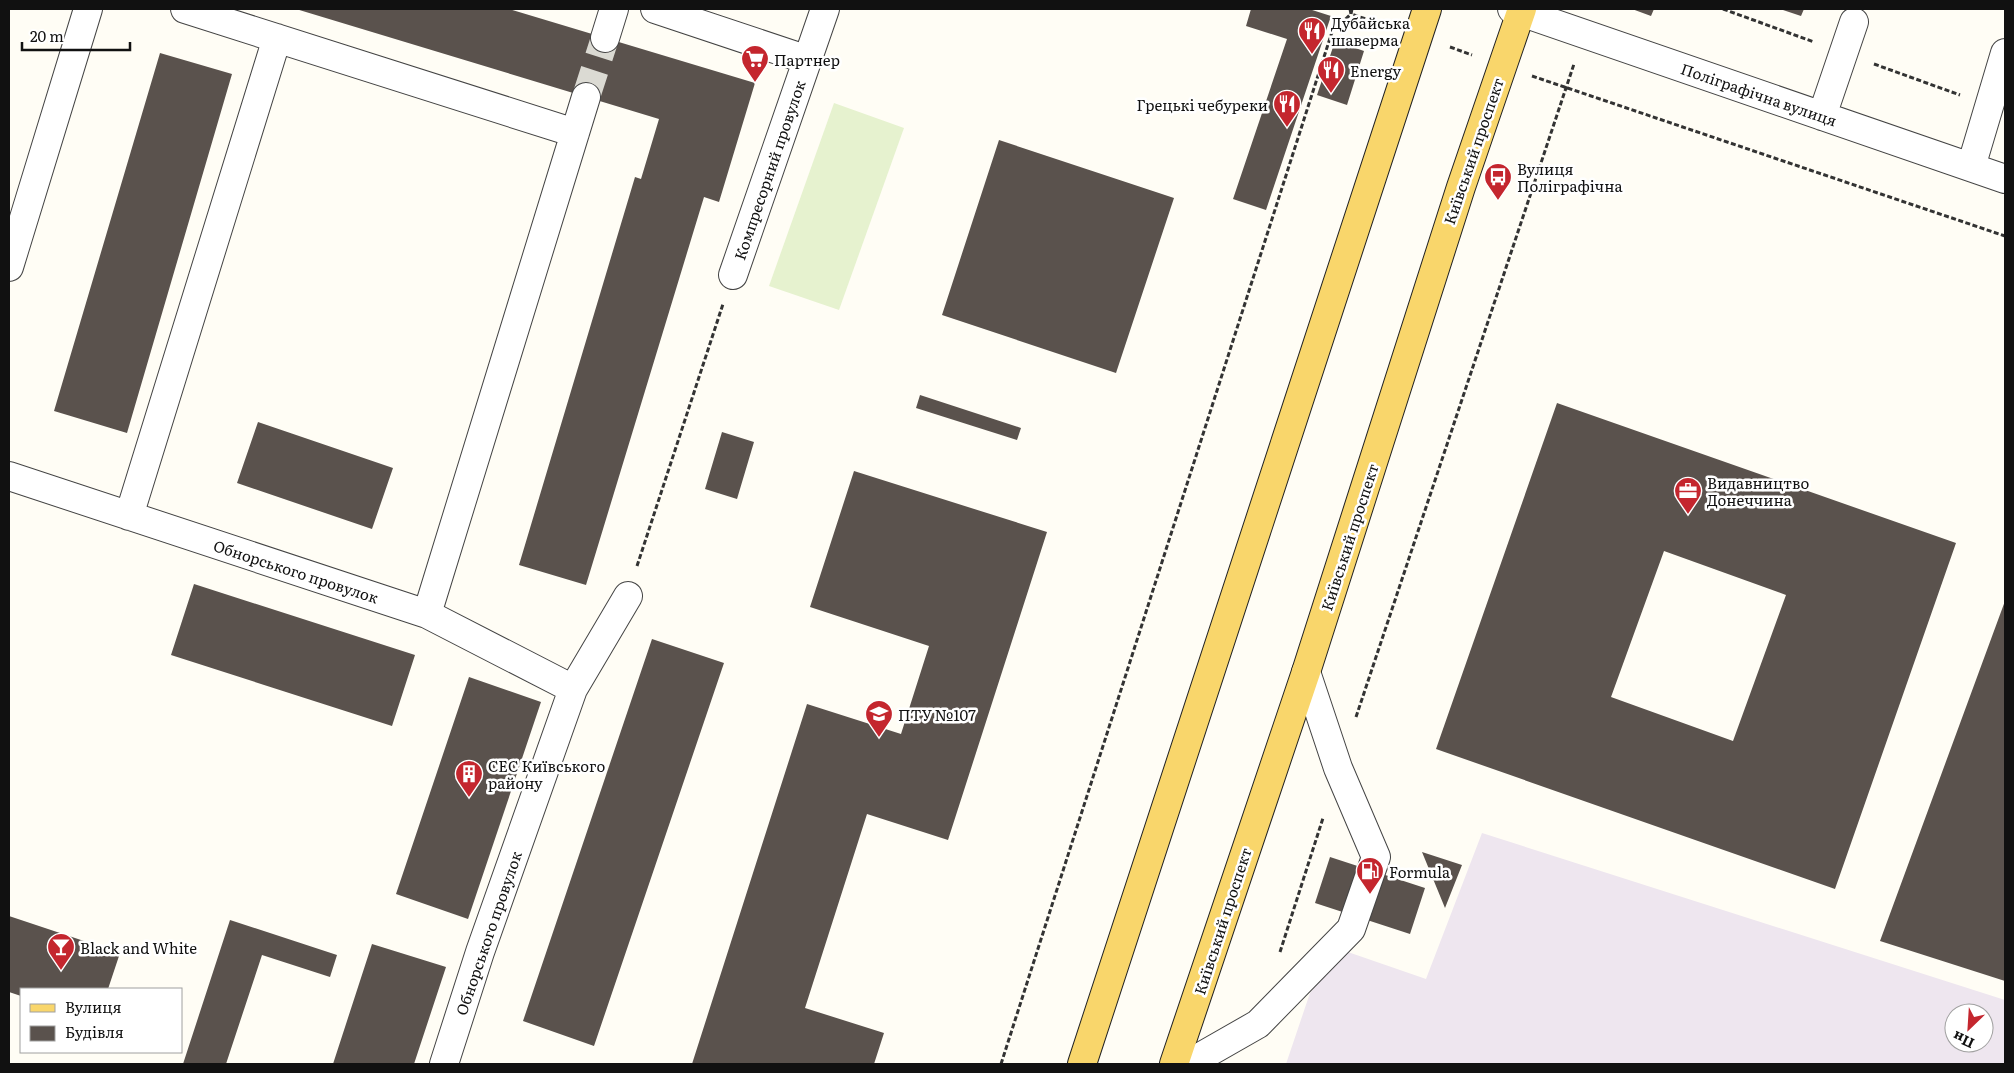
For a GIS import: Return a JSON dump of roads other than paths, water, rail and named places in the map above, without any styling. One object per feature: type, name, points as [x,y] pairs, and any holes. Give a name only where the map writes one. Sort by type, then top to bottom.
[{"type":"main road","points":[[1082,1064],[1427,9]]},
{"type":"main road","name":"Київський проспект","points":[[1174,1064],[1306,672],[1458,196],[1502,65],[1518,10]]},
{"type":"street","points":[[9,267],[88,9]]},
{"type":"street","points":[[185,9],[575,133]]},
{"type":"street","points":[[605,38],[614,9]]},
{"type":"street","points":[[655,9],[808,60]]},
{"type":"street","name":"Компресорний провулок","points":[[732,275],[825,9]]},
{"type":"street","name":"Поліграфічна вулиця","points":[[1518,10],[2005,179]]},
{"type":"street","points":[[1822,116],[1854,22]]},
{"type":"street","points":[[129,516],[277,38]]},
{"type":"street","points":[[1971,167],[2005,53]]},
{"type":"street","points":[[427,614],[586,97]]},
{"type":"street","name":"Обнорського провулок","points":[[9,476],[427,614],[573,689]]},
{"type":"street","name":"Обнорського провулок","points":[[444,1064],[480,952],[573,689],[628,596]]},
{"type":"street","points":[[1188,1064],[1258,1024],[1351,929],[1376,857],[1338,768],[1306,672]]},
{"type":"tunnel","points":[[586,97],[605,38]]},
{"type":"place","name":"Дубайська шаверма","points":[[1312,55]]},
{"type":"place","name":"Партнер","points":[[755,83]]},
{"type":"place","name":"Energy","points":[[1331,94]]},
{"type":"place","name":"Грецькі чебуреки","points":[[1287,128]]},
{"type":"place","name":"Вулиця Поліграфічна","points":[[1498,201]]},
{"type":"place","name":"Видавництво Донеччина","points":[[1688,515]]},
{"type":"place","name":"ПТУ №107","points":[[879,738]]},
{"type":"place","name":"СЕС Київського району","points":[[469,798]]},
{"type":"place","name":"Formula","points":[[1370,895]]},
{"type":"place","name":"Black and White","points":[[61,971]]}]
